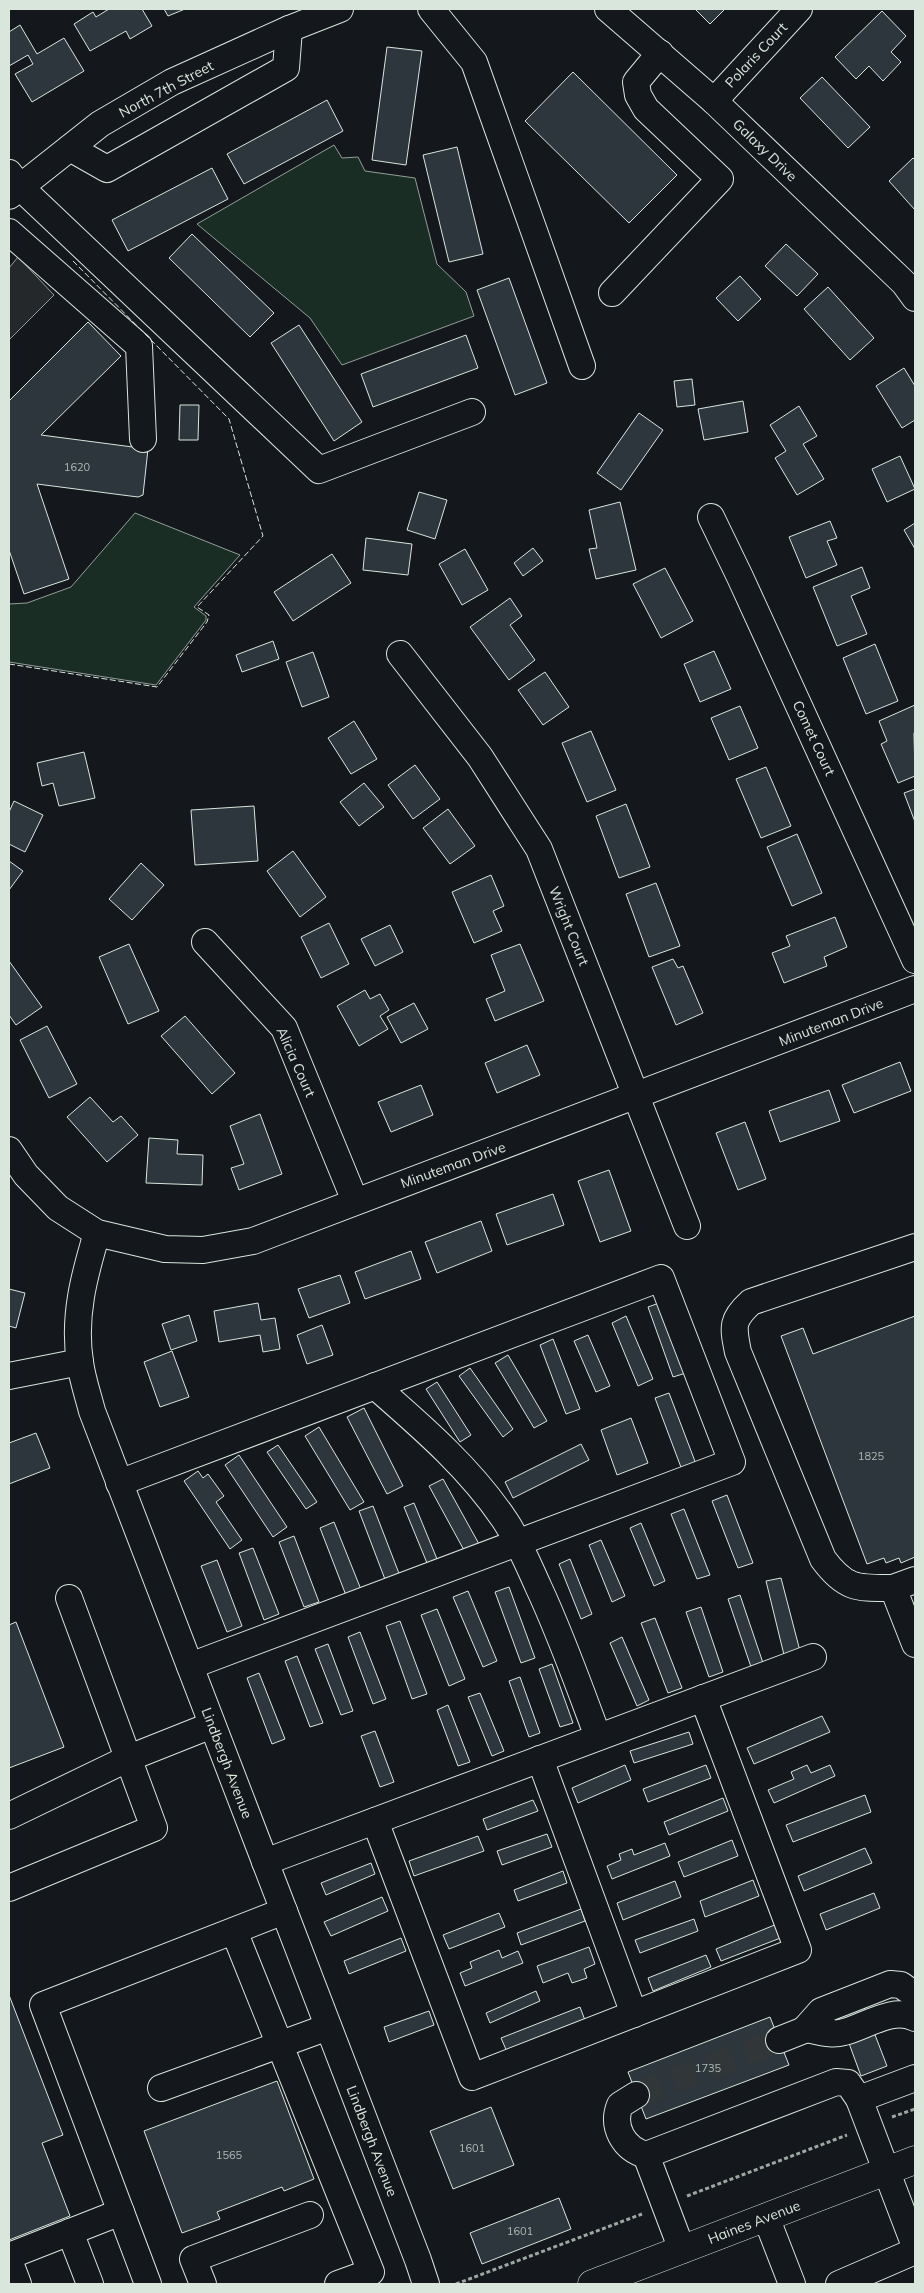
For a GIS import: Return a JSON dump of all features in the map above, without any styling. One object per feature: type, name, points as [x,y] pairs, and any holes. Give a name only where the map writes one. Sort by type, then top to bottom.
[{"type":"main road","name":"Haines Avenue","points":[[592,2284],[915,2160]]},
{"type":"street","name":"North 7th Street","points":[[12,185],[70,148],[100,124],[172,82],[289,29],[340,9]]},
{"type":"street","points":[[431,9],[474,62],[582,366]]},
{"type":"street","name":"Galaxy Drive","points":[[608,9],[714,100],[904,283],[915,298]]},
{"type":"street","name":"Polaris Court","points":[[714,100],[799,9]]},
{"type":"street","points":[[70,148],[108,169],[286,68],[289,29]]},
{"type":"street","points":[[612,294],[720,179],[646,110],[638,95],[636,82],[660,54]]},
{"type":"street","points":[[12,185],[319,470],[472,412]]},
{"type":"street","points":[[9,232],[139,346],[143,439]]},
{"type":"street","name":"Comet Court","points":[[711,517],[915,960]]},
{"type":"street","name":"Wright Court","points":[[400,654],[480,757],[539,850],[687,1226]]},
{"type":"street","name":"Alicia Court","points":[[205,942],[284,1028],[355,1202]]},
{"type":"street","name":"Minuteman Drive","points":[[9,1150],[26,1175],[58,1208],[97,1233],[165,1249],[203,1250],[253,1241],[915,990]]},
{"type":"street","name":"Lindbergh Avenue","points":[[97,1233],[84,1277],[77,1313],[80,1362],[92,1411],[426,2284]]},
{"type":"street","points":[[915,1247],[751,1302],[739,1313],[733,1330],[738,1352],[823,1560],[835,1576],[858,1588],[904,1584],[915,1644]]},
{"type":"street","points":[[119,1482],[661,1278],[732,1462],[190,1666]]},
{"type":"street","points":[[9,1376],[80,1362]]},
{"type":"street","points":[[375,1386],[427,1431],[470,1474],[505,1521],[518,1542],[562,1638],[598,1737]]},
{"type":"street","points":[[9,1888],[154,1828],[69,1598]]},
{"type":"street","points":[[265,1862],[813,1657]]},
{"type":"street","points":[[375,1821],[472,2077],[798,1950],[703,1698]]},
{"type":"street","points":[[9,1816],[129,1758],[212,1725]]},
{"type":"street","points":[[540,1759],[634,2014]]},
{"type":"street","points":[[148,2284],[43,2005],[284,1912]]},
{"type":"street","points":[[234,1931],[371,2272],[338,2284]]},
{"type":"street","points":[[806,2029],[821,2011],[890,1984],[901,1985],[915,1995]]},
{"type":"street","points":[[865,2007],[890,1998],[905,1998],[915,2006]]},
{"type":"street","points":[[806,2029],[829,2035],[845,2032],[894,2015],[915,2018]]},
{"type":"street","points":[[779,2040],[839,2016]]},
{"type":"street","points":[[161,2088],[328,2027]]},
{"type":"street","points":[[858,2099],[915,2078]]},
{"type":"street","points":[[636,2095],[620,2105],[616,2120],[624,2142],[634,2152],[646,2155],[836,2082],[848,2083],[858,2099],[915,2246]]},
{"type":"street","points":[[646,2155],[682,2250]]},
{"type":"street","points":[[9,2256],[121,2212]]},
{"type":"street","points":[[203,2284],[193,2259],[310,2215]]},
{"type":"street","points":[[766,2217],[792,2284]]},
{"type":"street","points":[[70,2232],[90,2284]]},
{"type":"street","points":[[839,2284],[915,2251]]},
{"type":"street","points":[[9,2260],[18,2284]]},
{"type":"green space","points":[[334,145],[342,158],[358,157],[365,171],[415,178],[437,264],[466,292],[474,316],[342,365],[310,318],[197,224]]},
{"type":"green space","points":[[135,513],[240,555],[194,607],[206,616],[206,620],[156,685],[9,662],[9,604],[27,603],[71,587]]},
{"type":"shaded area","points":[[18,257],[54,295],[9,340],[9,268]]},
{"type":"building","points":[[109,9],[142,9],[152,26],[130,39],[126,31],[90,51],[74,24],[93,12],[96,17]]},
{"type":"building","points":[[164,9],[185,9],[168,16]]},
{"type":"building","points":[[695,9],[725,9],[710,24]]},
{"type":"building","points":[[882,11],[906,36],[891,52],[901,62],[883,81],[869,66],[856,79],[835,57]]},
{"type":"building","points":[[20,25],[37,54],[64,38],[84,71],[32,102],[15,74],[33,64],[28,55],[9,66],[9,32]]},
{"type":"building","points":[[387,47],[422,51],[406,165],[372,160]]},
{"type":"building","points":[[573,72],[677,175],[629,223],[525,121]]},
{"type":"building","points":[[822,77],[870,127],[848,148],[800,98]]},
{"type":"building","points":[[327,100],[343,131],[244,184],[227,154]]},
{"type":"building","points":[[457,147],[483,254],[449,262],[423,155]]},
{"type":"building","points":[[913,158],[915,160],[915,210],[889,181]]},
{"type":"building","points":[[212,168],[228,199],[128,251],[112,220]]},
{"type":"building","points":[[192,234],[274,313],[250,337],[169,258]]},
{"type":"building","points":[[786,244],[818,274],[797,296],[765,266]]},
{"type":"building","points":[[740,276],[761,299],[738,321],[716,298]]},
{"type":"building","points":[[509,278],[547,383],[515,395],[477,290]]},
{"type":"building","points":[[828,287],[874,338],[850,360],[804,309]]},
{"type":"building","points":[[88,322],[121,356],[41,435],[148,449],[143,495],[138,497],[37,484],[69,579],[24,594],[9,550],[9,401]]},
{"type":"building","points":[[299,325],[362,422],[334,441],[271,343]]},
{"type":"building","points":[[466,335],[478,368],[373,407],[361,374]]},
{"type":"building","points":[[904,368],[915,386],[915,420],[902,428],[876,386]]},
{"type":"building","points":[[692,379],[695,405],[677,407],[674,381]]},
{"type":"building","points":[[743,401],[748,432],[704,440],[698,409]]},
{"type":"building","points":[[180,405],[199,405],[198,440],[179,440]]},
{"type":"building","points":[[799,406],[817,436],[803,444],[824,479],[797,495],[775,458],[786,451],[770,425]]},
{"type":"building","points":[[639,413],[663,430],[621,490],[597,473]]},
{"type":"building","points":[[900,456],[915,489],[887,502],[872,469]]},
{"type":"building","points":[[419,492],[447,500],[435,539],[407,530]]},
{"type":"building","points":[[620,502],[636,570],[596,579],[589,549],[597,548],[589,510]]},
{"type":"building","points":[[830,521],[837,538],[827,541],[837,565],[806,578],[789,537]]},
{"type":"building","points":[[915,523],[915,549],[904,530]]},
{"type":"building","points":[[366,538],[412,544],[408,575],[363,570]]},
{"type":"building","points":[[533,548],[543,561],[523,576],[514,563]]},
{"type":"building","points":[[465,549],[488,590],[462,605],[439,564]]},
{"type":"building","points":[[332,554],[351,583],[293,621],[274,592]]},
{"type":"building","points":[[862,567],[870,588],[851,596],[867,634],[837,646],[813,587]]},
{"type":"building","points":[[665,568],[693,621],[661,638],[633,584]]},
{"type":"building","points":[[510,598],[522,616],[510,625],[535,660],[509,680],[470,627]]},
{"type":"building","points":[[273,641],[279,659],[242,672],[236,655]]},
{"type":"building","points":[[875,644],[898,701],[866,714],[843,658]]},
{"type":"building","points":[[714,651],[731,689],[700,702],[684,664]]},
{"type":"building","points":[[313,652],[329,697],[302,707],[286,662]]},
{"type":"building","points":[[545,672],[569,707],[543,725],[518,690]]},
{"type":"building","points":[[915,705],[915,776],[898,783],[881,744],[887,741],[879,721]]},
{"type":"building","points":[[740,706],[758,748],[729,760],[711,718]]},
{"type":"building","points":[[354,721],[377,759],[351,774],[328,738]]},
{"type":"building","points":[[591,731],[616,790],[587,802],[562,743]]},
{"type":"building","points":[[84,752],[95,798],[59,806],[53,783],[42,786],[37,763]]},
{"type":"building","points":[[415,765],[440,799],[413,819],[388,785]]},
{"type":"building","points":[[766,767],[791,826],[761,838],[736,779]]},
{"type":"building","points":[[364,783],[384,807],[359,826],[340,802]]},
{"type":"building","points":[[915,789],[915,822],[904,793]]},
{"type":"building","points":[[14,801],[43,815],[25,852],[9,844],[9,812]]},
{"type":"building","points":[[626,804],[650,867],[619,878],[596,816]]},
{"type":"building","points":[[254,806],[258,861],[195,865],[191,810]]},
{"type":"building","points":[[448,809],[475,846],[450,864],[423,828]]},
{"type":"building","points":[[797,834],[822,893],[792,906],[767,847]]},
{"type":"building","points":[[293,851],[326,897],[300,917],[267,871]]},
{"type":"building","points":[[9,861],[23,871],[9,890]]},
{"type":"building","points":[[141,863],[164,885],[132,920],[109,899]]},
{"type":"building","points":[[491,875],[504,906],[493,911],[502,931],[474,943],[452,892]]},
{"type":"building","points":[[656,883],[680,946],[649,957],[626,894]]},
{"type":"building","points":[[835,917],[847,947],[824,957],[827,966],[784,983],[772,953],[790,946],[786,936]]},
{"type":"building","points":[[329,923],[349,964],[321,978],[301,937]]},
{"type":"building","points":[[390,925],[403,952],[375,966],[361,939]]},
{"type":"building","points":[[129,944],[159,1011],[128,1024],[99,957]]},
{"type":"building","points":[[520,944],[544,1001],[495,1021],[486,999],[505,991],[491,955]]},
{"type":"building","points":[[673,959],[678,968],[683,966],[703,1013],[676,1025],[652,967]]},
{"type":"building","points":[[9,961],[42,1007],[16,1025],[9,1015]]},
{"type":"building","points":[[365,990],[370,999],[380,994],[389,1010],[380,1016],[388,1029],[359,1046],[337,1006]]},
{"type":"building","points":[[414,1003],[428,1029],[401,1043],[387,1017]]},
{"type":"building","points":[[185,1016],[235,1073],[212,1094],[161,1036]]},
{"type":"building","points":[[47,1026],[77,1084],[49,1098],[20,1040]]},
{"type":"building","points":[[527,1045],[540,1075],[497,1093],[485,1063]]},
{"type":"building","points":[[900,1062],[911,1091],[854,1113],[842,1085]]},
{"type":"building","points":[[421,1085],[433,1115],[391,1132],[378,1102]]},
{"type":"building","points":[[829,1090],[840,1121],[780,1142],[769,1111]]},
{"type":"building","points":[[90,1097],[113,1122],[121,1116],[138,1135],[107,1162],[67,1117]]},
{"type":"building","points":[[260,1114],[282,1174],[239,1190],[231,1168],[244,1164],[230,1126]]},
{"type":"building","points":[[745,1122],[766,1179],[738,1190],[716,1133]]},
{"type":"building","points":[[149,1138],[178,1140],[177,1154],[203,1155],[202,1185],[146,1183]]},
{"type":"building","points":[[609,1170],[631,1231],[600,1242],[578,1181]]},
{"type":"building","points":[[553,1194],[564,1225],[507,1245],[496,1214]]},
{"type":"building","points":[[481,1221],[492,1251],[437,1273],[425,1242]]},
{"type":"building","points":[[411,1251],[421,1279],[365,1299],[355,1272]]},
{"type":"building","points":[[340,1275],[350,1303],[309,1318],[298,1289]]},
{"type":"building","points":[[9,1289],[25,1293],[16,1328],[9,1326]]},
{"type":"building","points":[[662,1302],[686,1373],[673,1377],[648,1307]]},
{"type":"building","points":[[258,1303],[261,1320],[275,1318],[280,1349],[263,1352],[260,1335],[219,1342],[214,1311]]},
{"type":"building","points":[[189,1315],[197,1341],[171,1350],[162,1324]]},
{"type":"building","points":[[626,1316],[653,1379],[638,1386],[612,1323]]},
{"type":"building","points":[[915,1316],[915,1557],[901,1563],[899,1558],[886,1563],[884,1558],[867,1564],[781,1336],[803,1328],[813,1354]]},
{"type":"building","points":[[322,1325],[333,1355],[307,1364],[297,1335]]},
{"type":"building","points":[[588,1335],[610,1386],[596,1392],[574,1341]]},
{"type":"building","points":[[553,1339],[580,1409],[566,1414],[540,1345]]},
{"type":"building","points":[[172,1351],[189,1397],[160,1407],[144,1362]]},
{"type":"building","points":[[508,1355],[547,1421],[534,1428],[495,1363]]},
{"type":"building","points":[[470,1368],[513,1429],[503,1437],[459,1376]]},
{"type":"building","points":[[437,1382],[471,1435],[460,1442],[426,1389]]},
{"type":"building","points":[[669,1393],[696,1464],[682,1470],[655,1398]]},
{"type":"building","points":[[364,1408],[403,1486],[387,1494],[347,1417]]},
{"type":"building","points":[[631,1418],[648,1463],[617,1475],[601,1430]]},
{"type":"building","points":[[319,1427],[364,1502],[350,1510],[305,1436]]},
{"type":"building","points":[[36,1433],[50,1468],[9,1484],[9,1443]]},
{"type":"building","points":[[581,1444],[589,1460],[513,1498],[505,1482]]},
{"type":"building","points":[[278,1445],[317,1502],[306,1509],[267,1452]]},
{"type":"building","points":[[239,1455],[287,1527],[273,1537],[225,1465]]},
{"type":"building","points":[[198,1471],[203,1478],[208,1474],[224,1496],[216,1502],[242,1540],[230,1549],[184,1481]]},
{"type":"building","points":[[443,1479],[479,1544],[465,1552],[429,1486]]},
{"type":"building","points":[[727,1495],[753,1563],[738,1568],[712,1501]]},
{"type":"building","points":[[414,1503],[437,1559],[427,1563],[404,1507]]},
{"type":"building","points":[[373,1506],[400,1576],[386,1582],[359,1511]]},
{"type":"building","points":[[684,1509],[710,1575],[697,1579],[671,1514]]},
{"type":"building","points":[[334,1522],[362,1592],[347,1598],[320,1528]]},
{"type":"building","points":[[641,1523],[665,1581],[654,1586],[630,1528]]},
{"type":"building","points":[[294,1536],[319,1602],[304,1607],[279,1542]]},
{"type":"building","points":[[601,1540],[625,1596],[612,1602],[589,1545]]},
{"type":"building","points":[[253,1548],[279,1614],[264,1620],[239,1553]]},
{"type":"building","points":[[570,1559],[592,1614],[581,1619],[559,1564]]},
{"type":"building","points":[[217,1560],[242,1626],[227,1632],[201,1566]]},
{"type":"building","points":[[781,1578],[800,1651],[784,1655],[766,1581]]},
{"type":"building","points":[[509,1587],[535,1658],[521,1663],[495,1592]]},
{"type":"building","points":[[468,1591],[497,1661],[483,1667],[453,1597]]},
{"type":"building","points":[[740,1595],[763,1663],[751,1667],[728,1599]]},
{"type":"building","points":[[701,1607],[723,1672],[709,1677],[686,1612]]},
{"type":"building","points":[[437,1609],[465,1679],[449,1686],[421,1615]]},
{"type":"building","points":[[655,1618],[682,1688],[668,1693],[641,1623]]},
{"type":"building","points":[[400,1621],[427,1694],[412,1699],[386,1626]]},
{"type":"building","points":[[16,1622],[64,1747],[9,1768],[9,1625]]},
{"type":"building","points":[[360,1632],[386,1699],[373,1704],[348,1637]]},
{"type":"building","points":[[622,1637],[649,1700],[637,1706],[610,1643]]},
{"type":"building","points":[[328,1644],[353,1711],[341,1715],[315,1649]]},
{"type":"building","points":[[297,1656],[323,1723],[310,1727],[285,1661]]},
{"type":"building","points":[[552,1664],[573,1723],[560,1727],[539,1669]]},
{"type":"building","points":[[259,1673],[285,1739],[272,1744],[247,1678]]},
{"type":"building","points":[[520,1677],[540,1733],[529,1737],[509,1681]]},
{"type":"building","points":[[480,1693],[504,1751],[492,1756],[468,1697]]},
{"type":"building","points":[[448,1705],[470,1762],[458,1766],[437,1710]]},
{"type":"building","points":[[822,1716],[830,1732],[754,1764],[747,1748]]},
{"type":"building","points":[[375,1731],[394,1782],[380,1787],[361,1736]]},
{"type":"building","points":[[689,1732],[693,1744],[634,1763],[630,1751]]},
{"type":"building","points":[[625,1765],[631,1780],[578,1803],[572,1788]]},
{"type":"building","points":[[706,1765],[711,1778],[648,1802],[643,1789]]},
{"type":"building","points":[[807,1765],[811,1773],[830,1765],[835,1776],[774,1803],[768,1790],[794,1779],[791,1772]]},
{"type":"building","points":[[865,1795],[871,1812],[793,1842],[786,1825]]},
{"type":"building","points":[[723,1798],[728,1811],[669,1835],[664,1822]]},
{"type":"building","points":[[533,1800],[538,1811],[487,1830],[483,1819]]},
{"type":"building","points":[[547,1834],[552,1847],[502,1865],[497,1851]]},
{"type":"building","points":[[478,1836],[484,1851],[414,1876],[409,1861]]},
{"type":"building","points":[[732,1840],[738,1856],[684,1877],[678,1862]]},
{"type":"building","points":[[665,1843],[670,1856],[612,1879],[607,1866],[621,1860],[619,1854],[632,1849],[634,1855]]},
{"type":"building","points":[[865,1848],[872,1863],[804,1891],[798,1876]]},
{"type":"building","points":[[371,1863],[375,1874],[326,1895],[321,1883]]},
{"type":"building","points":[[563,1871],[567,1883],[518,1901],[514,1890]]},
{"type":"building","points":[[753,1880],[759,1896],[705,1917],[700,1901]]},
{"type":"building","points":[[675,1881],[681,1897],[623,1920],[617,1903]]},
{"type":"building","points":[[874,1893],[880,1908],[826,1930],[820,1914]]},
{"type":"building","points":[[382,1897],[388,1911],[331,1936],[324,1922]]},
{"type":"building","points":[[581,1909],[585,1921],[521,1945],[517,1933]]},
{"type":"building","points":[[499,1913],[505,1927],[449,1949],[443,1935]]},
{"type":"building","points":[[694,1919],[698,1931],[640,1953],[635,1940]]},
{"type":"building","points":[[777,1924],[783,1937],[721,1961],[716,1949]]},
{"type":"building","points":[[401,1938],[406,1951],[349,1974],[344,1961]]},
{"type":"building","points":[[589,1947],[595,1964],[584,1969],[587,1978],[572,1983],[568,1973],[543,1983],[537,1966]]},
{"type":"building","points":[[499,1950],[502,1958],[518,1951],[523,1963],[465,1986],[460,1973],[472,1968],[470,1962]]},
{"type":"building","points":[[706,1955],[711,1967],[653,1991],[648,1978]]},
{"type":"building","points":[[857,1988],[887,2066],[861,2076],[832,1997]]},
{"type":"building","points":[[536,1991],[540,2001],[490,2023],[486,2013]]},
{"type":"building","points":[[9,1995],[63,2135],[42,2143],[70,2216],[9,2240]]},
{"type":"building","points":[[580,2007],[586,2023],[508,2054],[501,2038]]},
{"type":"building","points":[[429,2011],[434,2025],[389,2042],[384,2027]]},
{"type":"building","points":[[770,2017],[789,2065],[646,2119],[628,2072]]},
{"type":"building","points":[[277,2081],[314,2179],[284,2191],[282,2187],[217,2212],[220,2219],[182,2233],[144,2131]]},
{"type":"building","points":[[491,2107],[514,2165],[453,2189],[430,2131]]},
{"type":"building","points":[[559,2198],[571,2229],[482,2264],[470,2233]]},
{"type":"tunnel","points":[[636,2095],[779,2040]]},
{"type":"fence","points":[[9,664],[157,687],[207,622],[209,615],[197,607],[263,536],[229,419],[73,261]]}]
